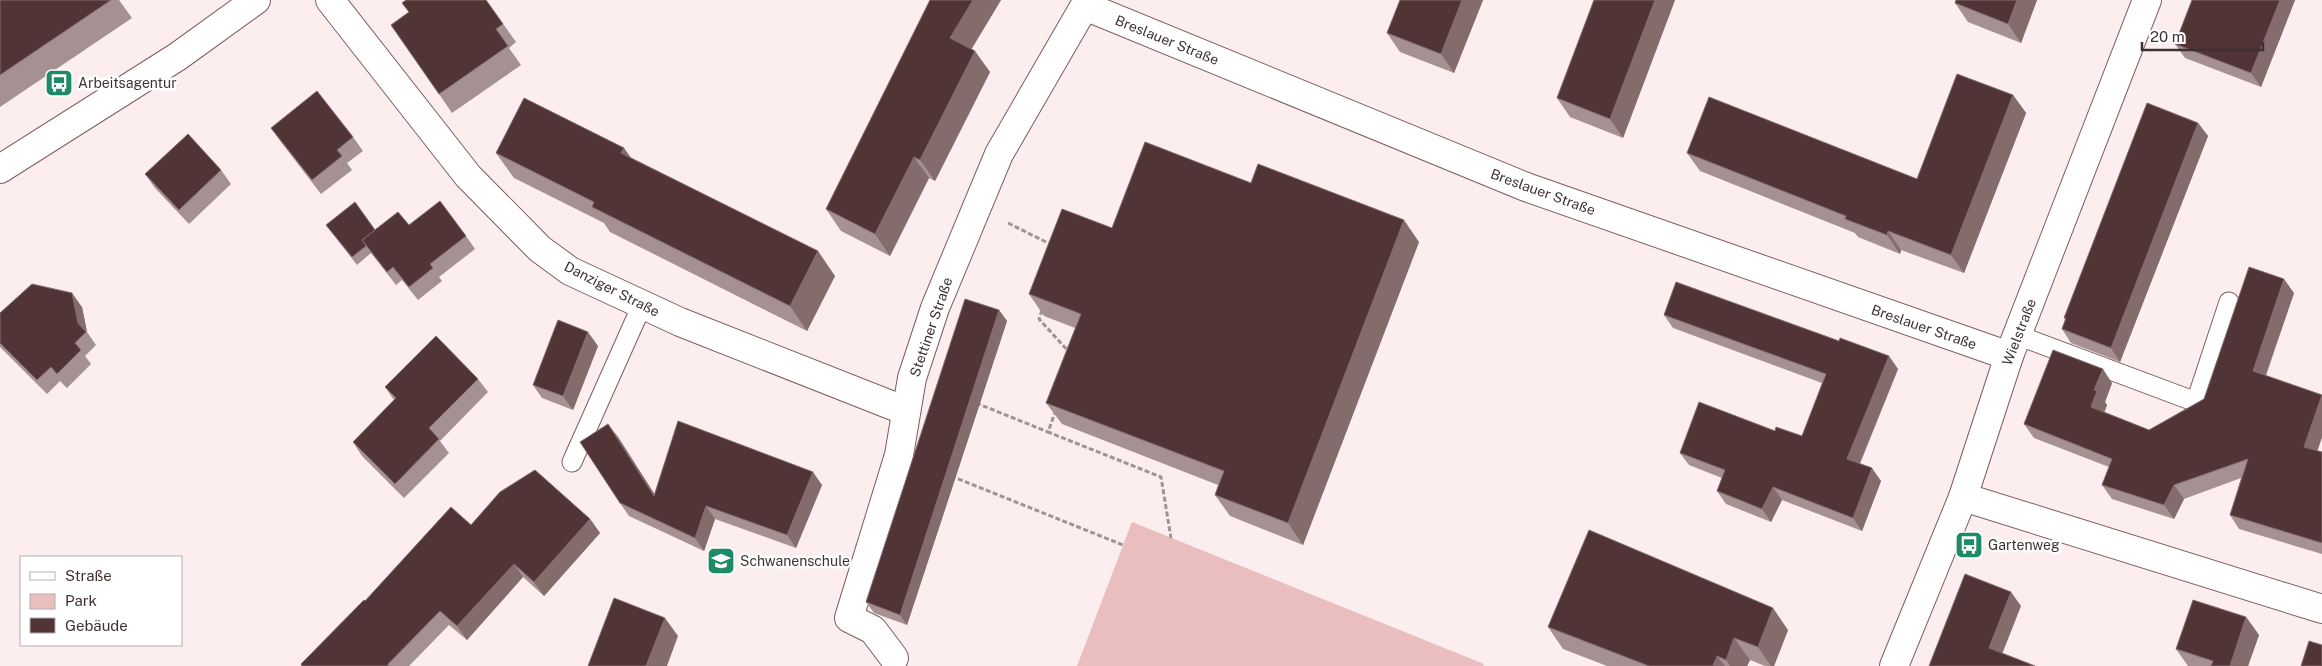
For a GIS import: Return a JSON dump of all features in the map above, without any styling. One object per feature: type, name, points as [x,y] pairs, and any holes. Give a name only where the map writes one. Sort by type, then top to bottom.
[{"type":"street","points":[[0,169],[177,57],[256,0]]},
{"type":"street","name":"Danziger Straße","points":[[330,0],[468,176],[540,248],[570,271],[642,305],[804,372],[906,411]]},
{"type":"street","name":"Wielstraße","points":[[1894,666],[1963,497],[2013,346],[2147,0]]},
{"type":"street","name":"Breslauer Straße","points":[[1087,3],[1526,187],[2013,346]]},
{"type":"street","name":"Stettiner Straße","points":[[894,658],[873,630],[849,618],[899,455],[912,378],[935,308],[999,154],[1087,3]]},
{"type":"street","points":[[1963,497],[2322,609]]},
{"type":"lane","points":[[2013,346],[2196,402],[2229,302]]},
{"type":"lane","points":[[572,462],[642,305]]},
{"type":"path","points":[[976,207],[1058,248]]},
{"type":"path","points":[[1044,301],[1039,319],[1075,359]]},
{"type":"path","points":[[967,400],[1161,477],[1172,538]]},
{"type":"path","points":[[1048,432],[1058,404]]},
{"type":"path","points":[[899,455],[1123,545]]},
{"type":"green space","points":[[1132,522],[1484,664],[1483,666],[1077,666]]},
{"type":"building","points":[[0,0],[111,0],[0,75]]},
{"type":"building","points":[[406,0],[486,0],[503,24],[496,29],[508,46],[439,94],[391,25],[409,12],[402,3]]},
{"type":"building","points":[[930,0],[973,0],[950,38],[975,51],[920,160],[914,157],[875,234],[826,209]]},
{"type":"building","points":[[1400,0],[1462,0],[1441,54],[1387,33]]},
{"type":"building","points":[[1594,0],[1655,0],[1610,119],[1557,98]]},
{"type":"building","points":[[1956,0],[2017,0],[2008,24],[1955,3]]},
{"type":"building","points":[[2192,0],[2280,0],[2251,73],[2175,44]]},
{"type":"building","points":[[1957,74],[2013,95],[1951,255],[1888,231],[1887,235],[1845,219],[1846,216],[1687,153],[1709,97],[1917,179]]},
{"type":"building","points":[[317,91],[353,137],[337,150],[342,156],[312,180],[271,128]]},
{"type":"building","points":[[524,98],[624,148],[621,153],[818,251],[790,306],[592,207],[594,202],[496,153]]},
{"type":"building","points":[[2147,103],[2198,123],[2111,348],[2062,329],[2066,318],[2064,318]]},
{"type":"building","points":[[188,134],[221,170],[179,210],[145,174]]},
{"type":"building","points":[[1145,142],[1251,183],[1258,164],[1404,220],[1288,523],[1215,495],[1224,471],[1046,403],[1081,314],[1029,294],[1062,209],[1112,228]]},
{"type":"building","points":[[440,201],[466,236],[430,264],[433,268],[409,287],[393,267],[387,272],[362,240],[398,212],[409,225]]},
{"type":"building","points":[[355,202],[375,230],[362,240],[366,246],[352,257],[326,225]]},
{"type":"building","points":[[2249,267],[2284,279],[2253,371],[2322,395],[2304,447],[2322,452],[2322,543],[2230,515],[2248,459],[2174,485],[2164,505],[2102,485],[2112,459],[2024,424],[2053,350],[2103,369],[2094,390],[2097,391],[2091,407],[2149,430],[2204,399]]},
{"type":"building","points":[[1676,282],[1839,341],[1840,338],[1889,356],[1847,459],[1872,468],[1853,518],[1773,487],[1762,509],[1717,491],[1725,470],[1680,453],[1699,402],[1775,431],[1776,427],[1802,436],[1826,374],[1664,315]]},
{"type":"building","points":[[32,284],[72,293],[78,323],[86,332],[75,343],[81,350],[57,374],[51,367],[37,380],[0,343],[0,313]]},
{"type":"building","points":[[965,299],[999,310],[900,615],[866,602]]},
{"type":"building","points":[[558,320],[588,332],[563,396],[533,385]]},
{"type":"building","points":[[436,336],[478,379],[429,428],[439,439],[395,484],[353,442],[396,398],[385,387]]},
{"type":"building","points":[[678,421],[813,472],[787,535],[706,506],[695,538],[620,503],[580,442],[608,424],[654,496]]},
{"type":"building","points":[[535,470],[590,519],[534,582],[514,564],[457,626],[440,611],[388,666],[302,666],[301,664],[365,601],[451,507],[471,525],[500,492]]},
{"type":"building","points":[[1589,530],[1773,608],[1758,647],[1734,638],[1726,660],[1717,656],[1713,666],[1649,666],[1548,627]]},
{"type":"building","points":[[1965,574],[2011,592],[1989,648],[2035,666],[1929,666]]},
{"type":"building","points":[[614,598],[665,618],[646,666],[588,666]]},
{"type":"building","points":[[2193,600],[2246,617],[2230,666],[2211,666],[2213,661],[2176,649]]},
{"type":"building","points":[[2309,641],[2322,645],[2322,666],[2301,666]]},
{"type":"place","name":"Arbeitsagentur","points":[[59,83]]},
{"type":"place","name":"Gartenweg","points":[[1969,545]]},
{"type":"place","name":"Schwanenschule","points":[[721,561]]}]
